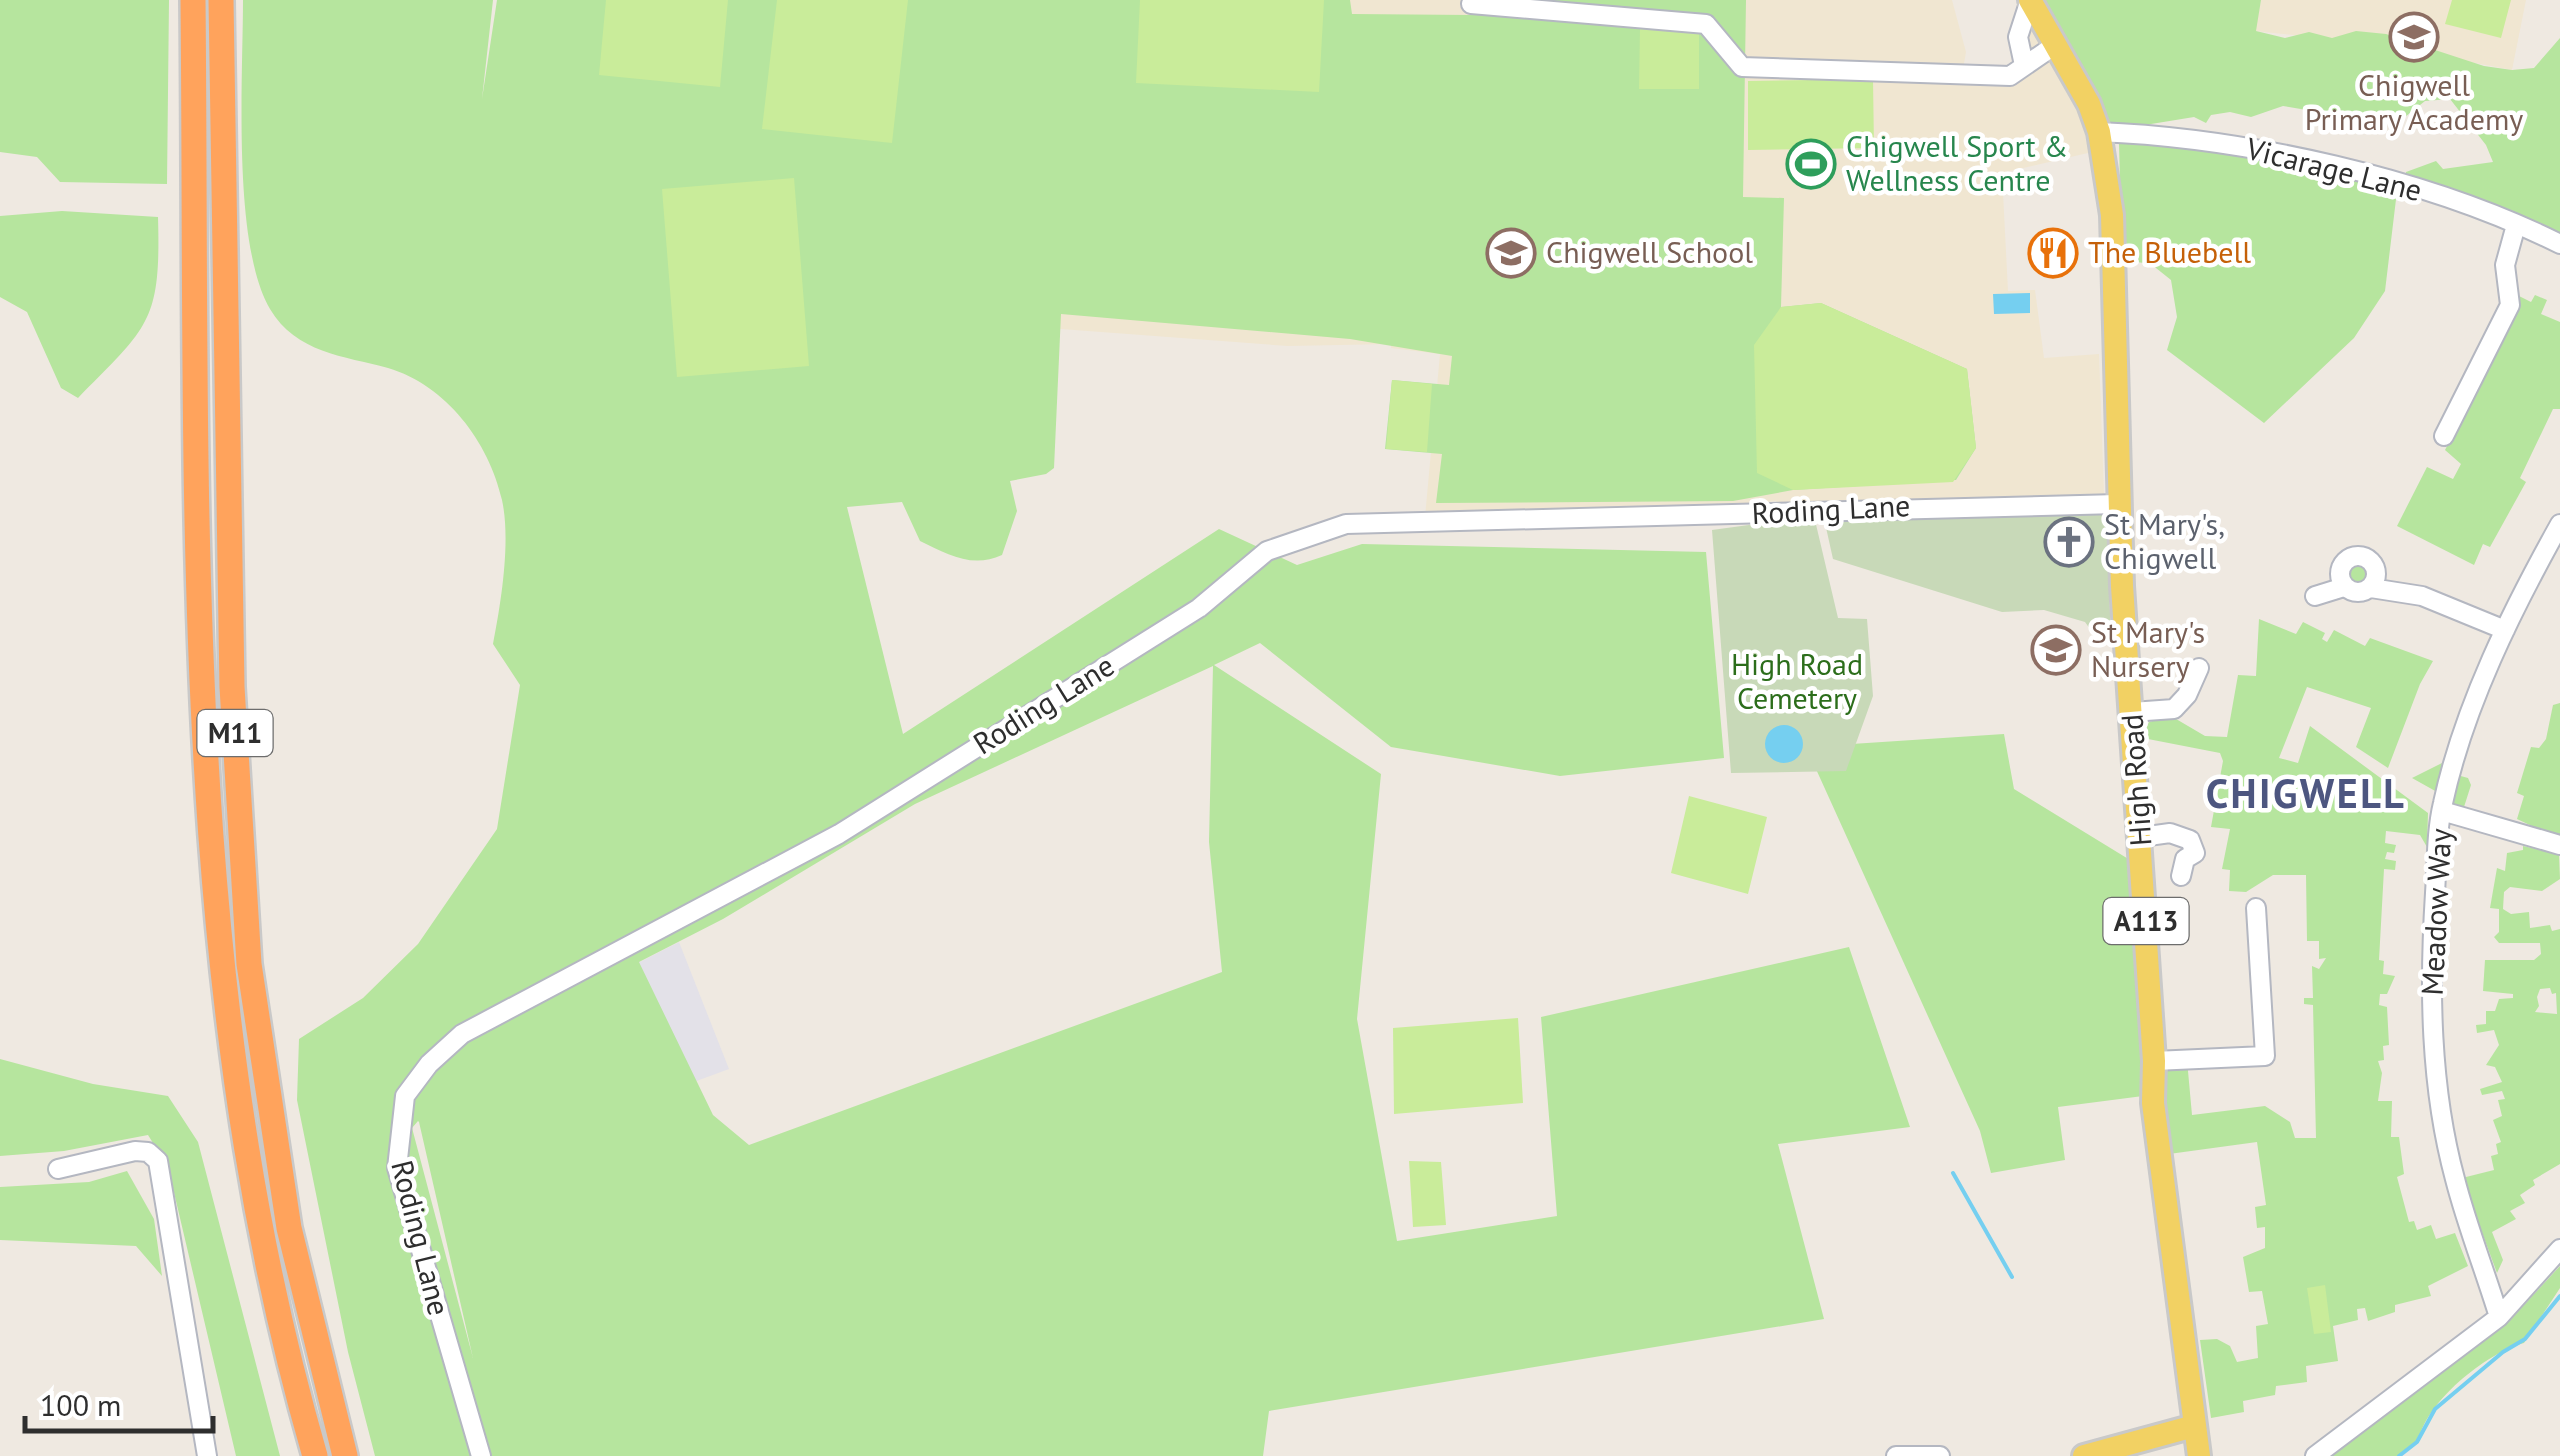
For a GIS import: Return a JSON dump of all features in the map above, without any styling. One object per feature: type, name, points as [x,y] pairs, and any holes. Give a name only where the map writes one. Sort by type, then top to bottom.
[{"type":"highway","name":"M11","points":[[193,0],[200,689],[221,965],[262,1242],[289,1366],[315,1456]]},
{"type":"highway","name":"M11","points":[[221,0],[232,687],[248,964],[288,1228],[345,1456]]},
{"type":"main road","name":"High Road","points":[[2030,0],[2099,132],[2112,215],[2118,326],[2118,504],[2158,1155],[2200,1456]]},
{"type":"main road","points":[[2084,1456],[2127,1450],[2194,1426]]},
{"type":"street","points":[[2024,65],[2018,37],[2030,0]]},
{"type":"street","points":[[1471,4],[1706,24],[1742,67],[2010,76],[2055,45]]},
{"type":"street","name":"Vicarage Lane","points":[[2099,132],[2222,143],[2394,182],[2469,204],[2560,244]]},
{"type":"street","points":[[2444,436],[2510,305],[2505,265],[2516,225]]},
{"type":"street","name":"Roding Lane","points":[[480,1456],[397,1168],[405,1096],[429,1064],[462,1034],[839,834],[1199,608],[1266,551],[1346,524],[2118,504]]},
{"type":"street","name":"Meadow Way","points":[[2499,1316],[2454,1177],[2438,1083],[2430,986],[2442,811],[2468,725],[2505,630],[2560,524]]},
{"type":"street","points":[[2371,588],[2376,578],[2374,566],[2360,556],[2347,559],[2340,569],[2344,587],[2354,593],[2371,588],[2422,596],[2505,630]]},
{"type":"street","points":[[2316,596],[2344,587]]},
{"type":"street","points":[[2132,712],[2174,710],[2188,695],[2199,668]]},
{"type":"street","points":[[2442,811],[2560,845]]},
{"type":"street","points":[[2141,837],[2170,833],[2190,840],[2194,853],[2184,859],[2181,876]]},
{"type":"street","points":[[2154,1062],[2265,1056],[2256,908]]},
{"type":"street","points":[[58,1169],[135,1151],[148,1152],[158,1162],[206,1456]]},
{"type":"street","points":[[2315,1456],[2499,1316],[2560,1249]]},
{"type":"street","points":[[1896,1456],[1940,1456]]},
{"type":"shaded area","name":"Chigwell School","points":[[503,0],[1952,0],[1966,52],[1963,69],[2025,68],[2015,25],[2031,21],[2084,116],[2092,152],[2002,173],[2008,291],[2035,290],[2044,358],[2099,354],[2104,494],[1778,505],[1776,501],[1705,510],[1425,517],[1440,354],[1391,348],[1391,344],[1288,346],[1034,327]]},
{"type":"shaded area","name":"Chigwell Primary Academy","points":[[2261,0],[2526,0],[2512,70],[2370,43],[2255,31]]},
{"type":"shaded area","points":[[679,942],[729,1069],[683,1086],[638,963]]},
{"type":"green space","points":[[0,0],[169,0],[167,184],[60,182],[37,157],[0,152]]},
{"type":"green space","points":[[243,0],[493,0],[482,99],[497,0],[1350,0],[1352,14],[1471,15],[1475,0],[1746,0],[1743,197],[1784,198],[1781,307],[1821,303],[1967,369],[1976,448],[1956,480],[1793,490],[1733,501],[1436,503],[1442,454],[1385,449],[1392,380],[1449,385],[1452,356],[1350,339],[1061,314],[1054,468],[1046,474],[1010,481],[1017,511],[1002,555],[970,560],[920,541],[902,502],[847,507],[903,734],[1219,529],[1297,565],[1362,544],[1706,552],[1724,758],[1560,776],[1391,747],[1260,643],[1214,665],[1381,774],[1357,1019],[1397,1241],[1557,1216],[1541,1017],[1849,947],[1910,1127],[1778,1144],[1824,1319],[1269,1411],[1263,1456],[375,1456],[348,1352],[297,1100],[299,1039],[363,998],[418,944],[497,829],[520,685],[493,644],[504,572],[505,516],[487,457],[476,437],[446,402],[409,376],[307,344],[281,324],[270,309],[258,280],[245,203]],"holes":[[[1213,666],[1209,842],[1222,972],[749,1145],[713,1115],[639,962],[723,919],[915,804]],[[419,1122],[473,1358],[412,1128]]]},
{"type":"green space","points":[[606,0],[728,0],[720,87],[599,75]]},
{"type":"green space","points":[[777,0],[908,0],[892,143],[762,129]]},
{"type":"green space","points":[[1140,0],[1324,0],[1319,92],[1136,83]]},
{"type":"green space","points":[[2027,0],[2261,0],[2256,31],[2285,38],[2309,32],[2332,38],[2356,31],[2386,34],[2484,66],[2512,70],[2534,68],[2560,38],[2560,235],[2468,196],[2406,180],[2406,172],[2436,161],[2443,169],[2493,162],[2486,145],[2450,99],[2425,101],[2395,125],[2283,106],[2251,117],[2230,112],[2211,115],[2206,123],[2194,117],[2145,125],[2145,134],[2099,132]]},
{"type":"green space","points":[[2452,0],[2511,0],[2501,38],[2445,24]]},
{"type":"green space","points":[[1640,29],[1699,29],[1699,89],[1639,89]]},
{"type":"green space","points":[[1873,79],[1874,148],[1748,150],[1748,81]]},
{"type":"green space","points":[[2119,143],[2198,144],[2397,191],[2385,291],[2354,338],[2264,423],[2167,350],[2177,317],[2171,280],[2151,264],[2122,260]]},
{"type":"green space","points":[[794,178],[809,366],[677,377],[662,189]]},
{"type":"green space","points":[[62,211],[158,217],[157,279],[146,320],[121,354],[78,398],[61,388],[27,312],[0,297],[0,216]]},
{"type":"green space","points":[[2515,294],[2531,302],[2535,295],[2547,300],[2541,314],[2560,322],[2560,409],[2553,409],[2520,478],[2526,482],[2490,547],[2483,544],[2474,565],[2397,526],[2427,467],[2453,479],[2461,464],[2445,450],[2517,310]]},
{"type":"green space","points":[[1821,303],[1967,369],[1976,448],[1953,482],[1793,490],[1757,473],[1754,345],[1781,307]]},
{"type":"green space","points":[[1392,380],[1432,384],[1427,452],[1386,449]]},
{"type":"green space","points":[[2106,513],[2111,638],[2098,640],[2085,622],[2044,610],[2002,612],[1833,559],[1823,514]]},
{"type":"green space","name":"High Road Cemetery","points":[[1814,516],[1838,618],[1867,619],[1873,696],[1846,771],[1731,773],[1712,530]]},
{"type":"green space","points":[[2352,562],[2362,562],[2369,574],[2362,586],[2352,586],[2345,579],[2345,569]]},
{"type":"green space","points":[[2259,619],[2296,634],[2303,622],[2325,633],[2322,639],[2327,642],[2334,630],[2365,646],[2370,638],[2433,661],[2420,684],[2388,768],[2356,747],[2371,708],[2307,687],[2279,758],[2298,763],[2310,726],[2428,813],[2427,847],[2420,835],[2386,831],[2385,843],[2396,845],[2394,853],[2387,852],[2385,859],[2396,861],[2395,870],[2384,869],[2379,960],[2384,961],[2383,974],[2395,976],[2387,994],[2380,994],[2379,1005],[2387,1007],[2389,1045],[2383,1046],[2384,1060],[2378,1061],[2382,1073],[2378,1101],[2392,1101],[2391,1137],[2399,1137],[2404,1174],[2397,1177],[2409,1222],[2414,1221],[2417,1230],[2431,1225],[2436,1239],[2455,1233],[2468,1266],[2428,1286],[2431,1296],[2395,1305],[2395,1312],[2368,1321],[2365,1308],[2357,1309],[2358,1320],[2333,1326],[2338,1361],[2306,1366],[2307,1382],[2276,1386],[2275,1395],[2243,1401],[2244,1412],[2211,1418],[2200,1340],[2217,1339],[2230,1346],[2237,1362],[2258,1358],[2256,1326],[2268,1324],[2262,1291],[2249,1292],[2243,1257],[2265,1248],[2265,1227],[2257,1228],[2255,1207],[2266,1205],[2257,1142],[2169,1154],[2158,1061],[2187,1060],[2192,1115],[2265,1106],[2290,1122],[2295,1138],[2316,1138],[2313,1005],[2304,1004],[2304,998],[2313,998],[2312,966],[2319,969],[2326,958],[2319,959],[2319,941],[2307,941],[2306,875],[2273,875],[2246,892],[2229,891],[2230,870],[2222,869],[2230,829],[2211,827],[2223,761],[2220,753],[2148,739],[2145,731],[2149,722],[2171,716],[2205,736],[2227,737],[2238,675],[2256,676]]},
{"type":"green space","points":[[2560,703],[2560,839],[2517,819],[2524,796],[2517,793],[2531,747],[2539,748],[2546,739],[2553,705]]},
{"type":"green space","points":[[2004,734],[2014,789],[2130,860],[2143,1096],[2058,1107],[2065,1160],[1991,1173],[1980,1131],[1806,747]]},
{"type":"green space","points":[[2442,763],[2437,792],[2412,778]]},
{"type":"green space","points":[[2457,775],[2468,778],[2471,785],[2464,807],[2451,804]]},
{"type":"green space","points":[[1689,796],[1767,817],[1748,894],[1671,873]]},
{"type":"green space","points":[[2523,846],[2559,854],[2560,879],[2542,891],[2510,887],[2504,892],[2503,909],[2511,914],[2529,912],[2530,928],[2550,925],[2552,931],[2560,929],[2560,1164],[2533,1180],[2535,1185],[2520,1195],[2525,1203],[2510,1211],[2516,1219],[2492,1232],[2503,1260],[2497,1273],[2462,1178],[2494,1170],[2491,1156],[2498,1154],[2496,1144],[2501,1142],[2493,1120],[2502,1116],[2498,1100],[2505,1099],[2502,1091],[2482,1095],[2480,1089],[2502,1082],[2495,1067],[2486,1065],[2499,1045],[2494,1030],[2477,1033],[2476,1025],[2486,1024],[2486,1011],[2495,1011],[2499,999],[2513,998],[2513,994],[2483,991],[2485,960],[2534,960],[2541,954],[2540,943],[2499,943],[2494,937],[2499,932],[2499,909],[2490,908],[2497,868],[2505,871],[2507,853],[2523,850]],"holes":[[[2550,988],[2552,994],[2556,993],[2557,1014],[2535,1012],[2540,989]]]},
{"type":"green space","points":[[1518,1018],[1523,1103],[1394,1114],[1393,1028]]},
{"type":"green space","points":[[0,1059],[93,1084],[168,1096],[198,1142],[280,1456],[236,1456],[168,1167],[148,1135],[64,1151],[0,1156]]},
{"type":"green space","points":[[1409,1161],[1441,1162],[1446,1225],[1413,1227]]},
{"type":"green space","points":[[127,1171],[154,1219],[162,1276],[136,1246],[0,1240],[0,1187],[89,1182]]},
{"type":"green space","points":[[2560,1266],[2560,1288],[2524,1343],[2475,1368],[2444,1396],[2418,1443],[2399,1456],[2326,1456],[2512,1318]]},
{"type":"green space","points":[[2325,1285],[2331,1332],[2314,1334],[2307,1288]]},
{"type":"water","points":[[2030,293],[2030,313],[1994,314],[1993,294]]},
{"type":"water","points":[[1784,725],[1798,730],[1803,744],[1798,758],[1784,763],[1770,758],[1765,744],[1770,730]]},
{"type":"waterway","points":[[1953,1173],[2012,1277]]},
{"type":"waterway","points":[[2399,1456],[2417,1442],[2435,1409],[2503,1352],[2525,1339],[2560,1296]]},
{"type":"place","name":"Chigwell Primary Academy","points":[[2414,37]]},
{"type":"place","name":"Chigwell Sport & Wellness Centre","points":[[1811,164]]},
{"type":"place","name":"Chigwell School","points":[[1511,253]]},
{"type":"place","name":"The Bluebell","points":[[2053,253]]},
{"type":"place","name":"St Mary's, Chigwell","points":[[2069,542]]},
{"type":"place","name":"St Mary's Nursery","points":[[2056,650]]},
{"type":"district","name":"CHIGWELL","points":[[2306,794]]}]
